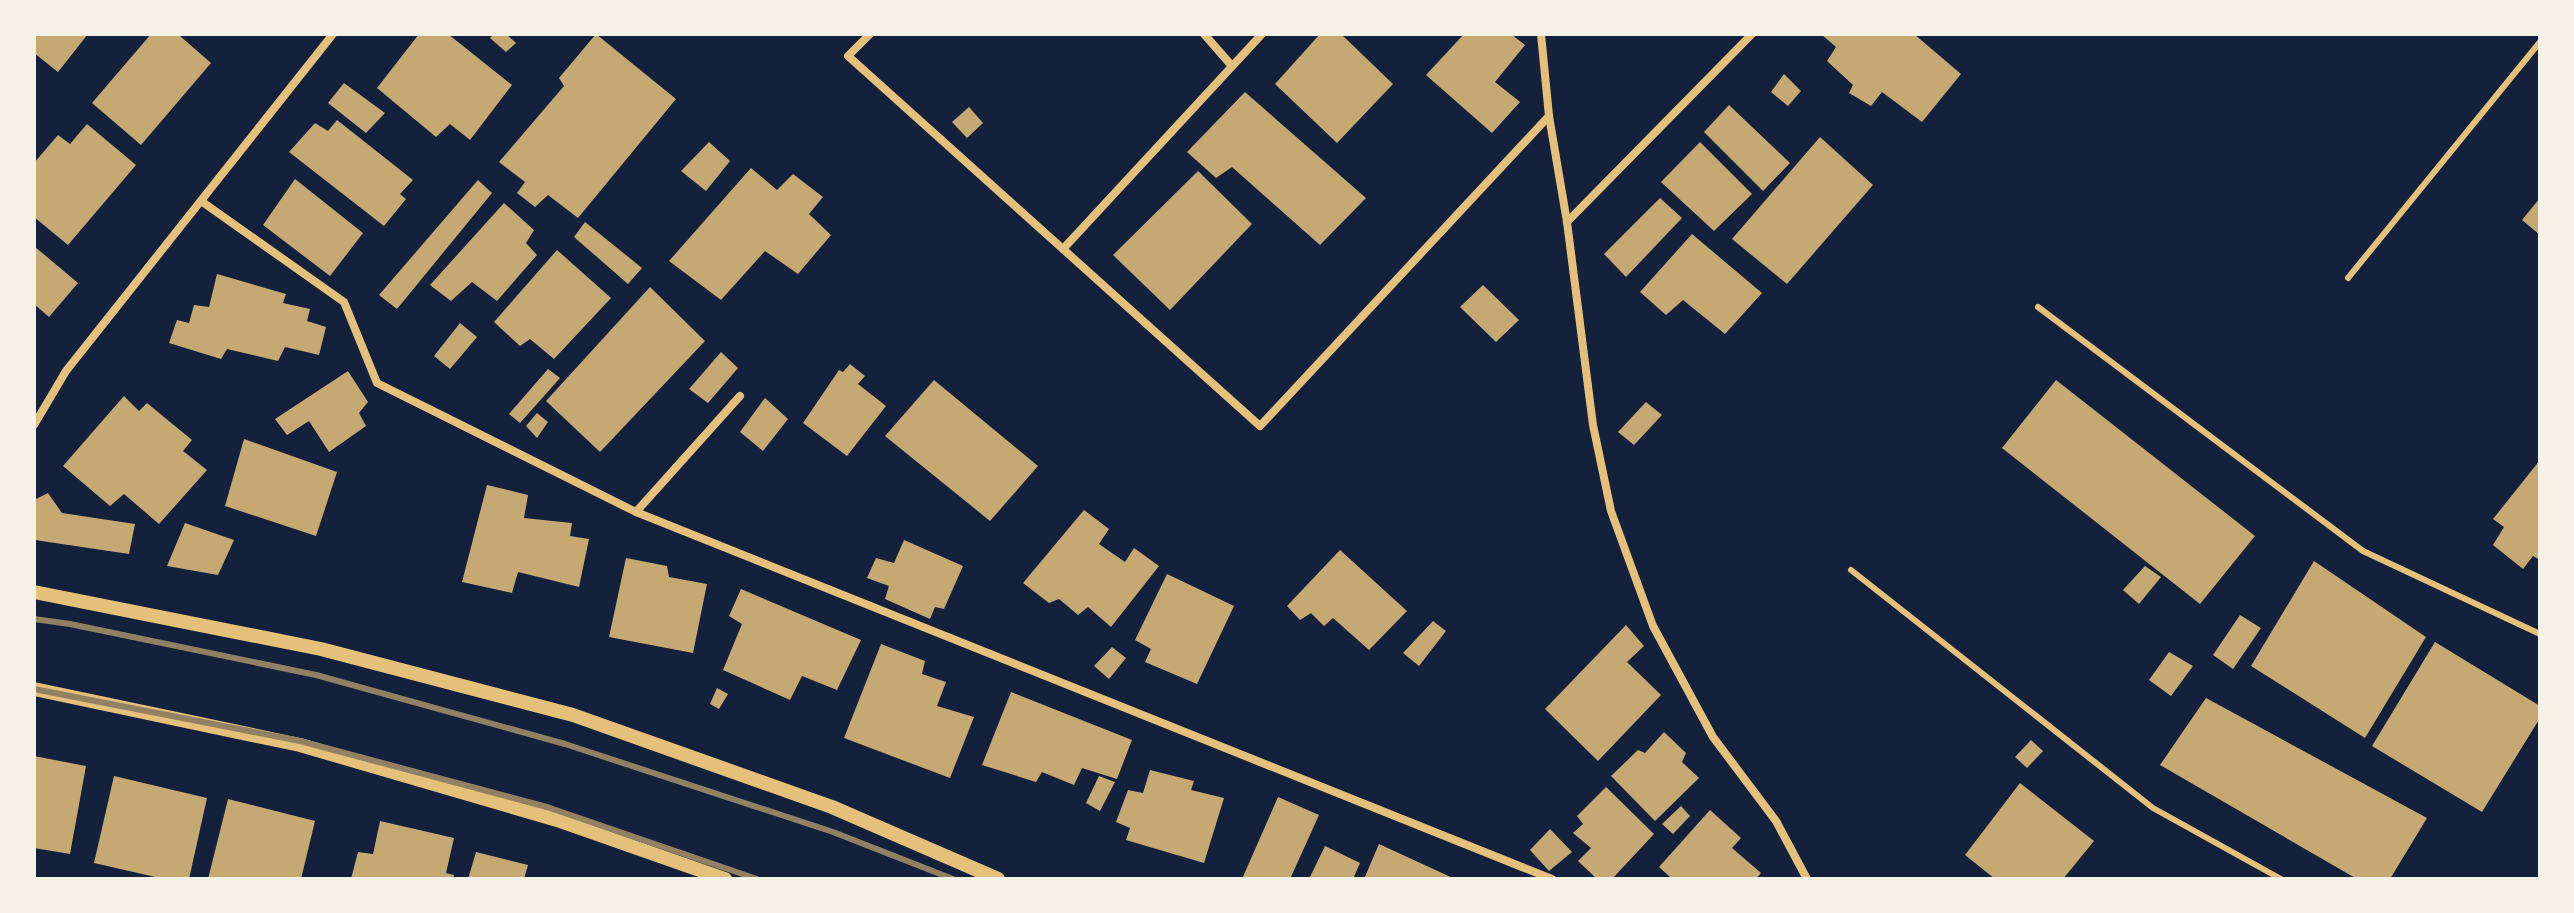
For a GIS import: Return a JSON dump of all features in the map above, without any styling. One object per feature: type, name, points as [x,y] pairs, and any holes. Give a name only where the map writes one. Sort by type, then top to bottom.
[{"type":"street","points":[[34,425],[66,371],[333,34]]},
{"type":"street","points":[[870,34],[848,56],[1260,426],[1549,116]]},
{"type":"street","points":[[1204,34],[1232,66]]},
{"type":"street","points":[[1063,249],[1262,34]]},
{"type":"street","points":[[1541,34],[1549,116],[1567,222],[1593,425],[1611,511],[1653,626],[1713,737],[1776,821],[1807,879]]},
{"type":"street","points":[[1567,222],[1752,34]]},
{"type":"street","points":[[201,201],[344,302],[377,383],[636,512],[1552,879]]},
{"type":"street","points":[[636,512],[740,396]]},
{"type":"street","points":[[34,592],[321,649],[573,715],[832,807],[998,879]]},
{"type":"street","points":[[34,689],[300,745],[557,820],[725,879]]},
{"type":"lane","points":[[2348,278],[2540,42]]},
{"type":"lane","points":[[2038,307],[2363,551],[2540,634]]},
{"type":"lane","points":[[1851,570],[2153,808],[2281,879]]},
{"type":"building","points":[[34,34],[88,34],[58,72],[34,53]]},
{"type":"building","points":[[151,34],[181,34],[211,63],[141,145],[92,103]]},
{"type":"building","points":[[419,34],[448,34],[512,85],[470,140],[450,124],[436,137],[377,88]]},
{"type":"building","points":[[494,34],[506,34],[516,43],[506,52],[490,38]]},
{"type":"building","points":[[596,34],[676,99],[578,218],[548,195],[535,207],[517,193],[525,182],[499,162],[564,86],[559,78]]},
{"type":"building","points":[[1320,34],[1341,34],[1393,84],[1337,143],[1275,84]]},
{"type":"building","points":[[1464,34],[1511,34],[1525,45],[1495,82],[1520,102],[1492,133],[1426,75]]},
{"type":"building","points":[[1821,34],[1914,34],[1961,74],[1922,122],[1882,92],[1871,106],[1849,93],[1853,85],[1827,61],[1836,47]]},
{"type":"building","points":[[1784,74],[1801,91],[1788,106],[1771,92]]},
{"type":"building","points":[[344,83],[385,113],[366,133],[328,103]]},
{"type":"building","points":[[1245,92],[1366,198],[1320,245],[1232,167],[1216,178],[1187,152]]},
{"type":"building","points":[[1729,105],[1790,163],[1763,191],[1704,132]]},
{"type":"building","points":[[969,107],[983,123],[967,138],[952,122]]},
{"type":"building","points":[[337,120],[413,180],[400,194],[406,199],[384,226],[289,152],[315,123],[328,131]]},
{"type":"building","points":[[87,124],[136,165],[68,245],[34,217],[34,163],[58,135],[70,144]]},
{"type":"building","points":[[1820,137],[1873,185],[1787,284],[1732,239]]},
{"type":"building","points":[[709,142],[730,161],[706,191],[681,171]]},
{"type":"building","points":[[1700,142],[1752,194],[1714,231],[1661,182]]},
{"type":"building","points":[[751,168],[777,190],[793,174],[823,197],[809,214],[831,235],[798,274],[765,251],[721,300],[669,261]]},
{"type":"building","points":[[1198,171],[1252,224],[1170,310],[1113,255]]},
{"type":"building","points":[[295,179],[363,233],[330,276],[263,225]]},
{"type":"building","points":[[478,180],[492,193],[397,309],[379,295]]},
{"type":"building","points":[[1660,198],[1682,218],[1626,277],[1604,254]]},
{"type":"building","points":[[2540,198],[2540,235],[2522,220]]},
{"type":"building","points":[[504,203],[534,230],[526,243],[537,255],[497,301],[472,282],[451,301],[430,285]]},
{"type":"building","points":[[585,222],[642,268],[628,284],[574,237]]},
{"type":"building","points":[[1692,234],[1762,293],[1725,334],[1683,300],[1666,315],[1640,292]]},
{"type":"building","points":[[34,246],[78,283],[49,317],[34,304]]},
{"type":"building","points":[[557,250],[611,298],[554,359],[530,339],[520,346],[494,322]]},
{"type":"building","points":[[217,274],[286,294],[283,303],[310,309],[307,321],[326,327],[319,355],[285,347],[278,361],[227,349],[221,359],[169,343],[177,320],[189,323],[194,305],[209,307]]},
{"type":"building","points":[[1483,285],[1519,320],[1496,342],[1460,307]]},
{"type":"building","points":[[650,287],[705,341],[600,452],[546,401]]},
{"type":"building","points":[[460,323],[477,337],[450,369],[434,356]]},
{"type":"building","points":[[721,352],[738,368],[708,403],[689,389]]},
{"type":"building","points":[[850,364],[865,376],[858,384],[886,406],[847,456],[803,423],[839,370],[843,372]]},
{"type":"building","points":[[548,369],[560,378],[520,423],[509,414]]},
{"type":"building","points":[[348,371],[368,402],[359,413],[366,426],[329,452],[309,421],[287,435],[275,419]]},
{"type":"building","points":[[934,380],[1038,466],[990,521],[885,436]]},
{"type":"building","points":[[2056,380],[2255,536],[2200,604],[2002,448]]},
{"type":"building","points":[[124,396],[139,411],[147,403],[192,440],[183,451],[207,470],[159,524],[124,494],[110,506],[63,466]]},
{"type":"building","points":[[765,398],[788,419],[763,451],[740,432]]},
{"type":"building","points":[[1646,402],[1662,415],[1634,445],[1618,432]]},
{"type":"building","points":[[537,413],[548,422],[537,438],[526,426]]},
{"type":"building","points":[[244,439],[337,472],[316,536],[225,506]]},
{"type":"building","points":[[2540,460],[2540,560],[2533,556],[2523,569],[2493,545],[2504,527],[2493,519]]},
{"type":"building","points":[[487,485],[528,495],[524,518],[572,523],[570,536],[589,539],[579,587],[518,572],[512,593],[462,582]]},
{"type":"building","points":[[48,493],[62,513],[135,524],[129,554],[35,540],[34,500]]},
{"type":"building","points":[[1084,510],[1109,529],[1099,544],[1125,562],[1134,548],[1159,566],[1111,627],[1088,607],[1078,615],[1059,599],[1049,603],[1023,583]]},
{"type":"building","points":[[185,523],[234,540],[218,575],[167,566]]},
{"type":"building","points":[[904,540],[963,566],[944,609],[935,607],[930,619],[885,599],[889,586],[867,578],[876,558],[894,563]]},
{"type":"building","points":[[1340,550],[1407,611],[1369,650],[1333,618],[1324,626],[1311,613],[1300,620],[1287,606]]},
{"type":"building","points":[[626,558],[667,566],[669,577],[707,584],[693,653],[609,637]]},
{"type":"building","points":[[2314,561],[2426,637],[2365,738],[2251,666]]},
{"type":"building","points":[[2145,566],[2161,577],[2139,604],[2123,590]]},
{"type":"building","points":[[1167,574],[1234,606],[1197,684],[1145,662],[1151,649],[1135,640]]},
{"type":"building","points":[[741,589],[861,640],[837,690],[802,676],[790,700],[723,670],[742,624],[729,616]]},
{"type":"building","points":[[2240,615],[2261,628],[2233,669],[2213,655]]},
{"type":"building","points":[[1433,621],[1446,631],[1419,666],[1403,653]]},
{"type":"building","points":[[1626,625],[1644,646],[1627,662],[1661,695],[1598,761],[1545,709]]},
{"type":"building","points":[[2435,642],[2540,706],[2540,718],[2482,812],[2372,746]]},
{"type":"building","points":[[881,644],[925,661],[922,674],[946,682],[937,706],[974,717],[950,778],[844,738]]},
{"type":"building","points":[[1112,647],[1126,658],[1109,679],[1094,666]]},
{"type":"building","points":[[2169,652],[2193,666],[2171,696],[2149,680]]},
{"type":"building","points":[[717,688],[728,694],[719,709],[710,704]]},
{"type":"building","points":[[1011,692],[1132,740],[1117,779],[1082,768],[1074,785],[1042,772],[1036,782],[982,765]]},
{"type":"building","points":[[2206,698],[2427,818],[2390,879],[2357,879],[2160,765]]},
{"type":"building","points":[[1664,732],[1686,753],[1682,762],[1699,778],[1655,821],[1611,776],[1638,750],[1645,753]]},
{"type":"building","points":[[2031,740],[2043,751],[2027,768],[2015,757]]},
{"type":"building","points":[[34,756],[86,766],[70,854],[34,848]]},
{"type":"building","points":[[1150,770],[1194,781],[1191,790],[1224,798],[1204,863],[1126,840],[1130,828],[1116,822],[1128,790],[1143,793]]},
{"type":"building","points":[[114,776],[207,798],[189,879],[164,879],[94,863]]},
{"type":"building","points":[[1099,776],[1115,782],[1100,811],[1086,803]]},
{"type":"building","points":[[2020,783],[2094,841],[2063,879],[1995,879],[1965,855]]},
{"type":"building","points":[[1606,787],[1654,834],[1612,879],[1597,879],[1578,861],[1591,848],[1573,833],[1583,824],[1577,816]]},
{"type":"building","points":[[1278,797],[1319,815],[1290,879],[1242,879]]},
{"type":"building","points":[[228,799],[315,821],[301,879],[208,879]]},
{"type":"building","points":[[1681,806],[1690,816],[1673,834],[1662,824]]},
{"type":"building","points":[[1710,810],[1741,838],[1732,848],[1761,873],[1756,879],[1667,879],[1670,877],[1659,867]]},
{"type":"building","points":[[380,821],[454,838],[446,873],[454,875],[453,879],[351,879],[358,852],[373,854]]},
{"type":"building","points":[[1550,829],[1572,852],[1549,871],[1530,850]]},
{"type":"building","points":[[1379,844],[1455,879],[1364,879]]},
{"type":"building","points":[[1325,846],[1360,863],[1353,879],[1309,879]]},
{"type":"building","points":[[476,852],[528,865],[524,879],[468,879]]},
{"type":"railway","points":[[34,619],[316,675],[565,744],[833,832],[953,879]]},
{"type":"railway","points":[[34,689],[300,741],[547,807],[757,879]]}]
